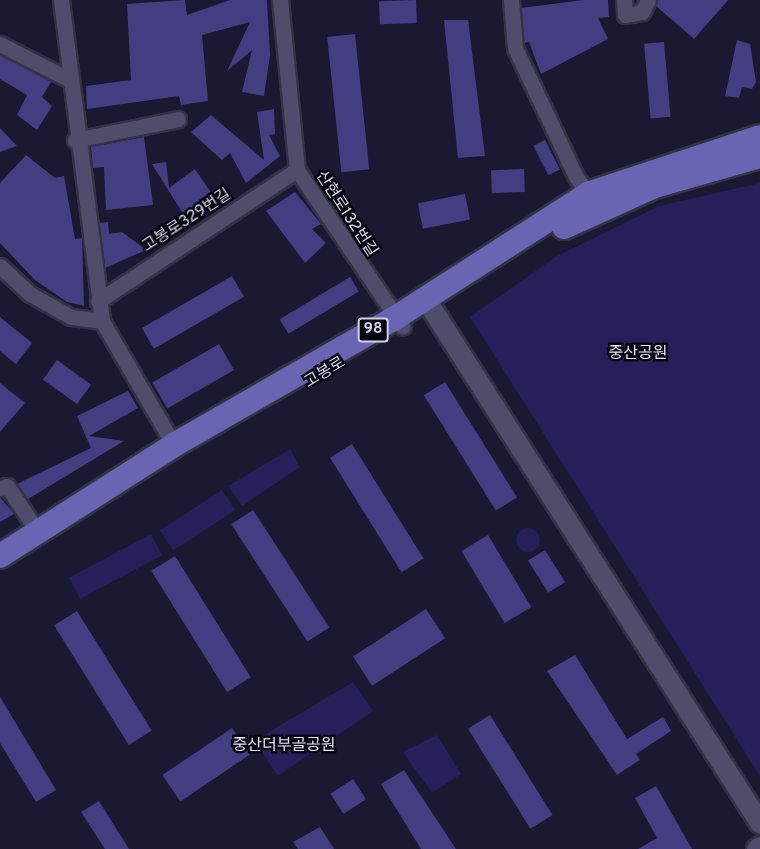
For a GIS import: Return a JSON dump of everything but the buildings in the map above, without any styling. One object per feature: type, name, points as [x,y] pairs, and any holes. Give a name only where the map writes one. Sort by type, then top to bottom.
[{"type":"main road","name":"고봉로","points":[[430,304],[588,194],[760,137]]},
{"type":"main road","name":"고봉로","points":[[0,555],[174,445],[399,322],[596,209],[760,156]]},
{"type":"main road","name":"고봉로","points":[[0,574],[399,322]]},
{"type":"street","points":[[61,0],[75,140],[102,321],[174,445]]},
{"type":"street","name":"산현로132번길","points":[[280,0],[297,170],[399,322]]},
{"type":"street","points":[[511,0],[515,48],[574,175],[588,194]]},
{"type":"street","points":[[624,7],[642,12],[648,0]]},
{"type":"street","points":[[0,44],[68,79]]},
{"type":"street","points":[[75,140],[178,119]]},
{"type":"street","name":"고봉로329번길","points":[[98,301],[297,170]]},
{"type":"street","points":[[0,266],[30,294],[71,317],[102,321]]},
{"type":"street","points":[[430,304],[760,823]]},
{"type":"street","points":[[0,488],[7,486],[38,532]]},
{"type":"green space","name":"중산공원","points":[[760,183],[760,776],[470,317],[557,256],[659,206]]},
{"type":"green space","points":[[290,449],[300,467],[242,506],[228,486]]},
{"type":"green space","points":[[222,490],[235,510],[173,550],[160,530]]},
{"type":"green space","points":[[528,528],[533,529],[539,535],[539,545],[533,551],[528,552],[523,551],[517,545],[516,540],[517,535],[523,529]]},
{"type":"green space","points":[[151,534],[162,555],[80,599],[69,578]]},
{"type":"green space","name":"중산더부골공원","points":[[353,682],[373,711],[278,776],[254,741]]},
{"type":"green space","points":[[437,735],[461,774],[432,793],[403,752]]}]
